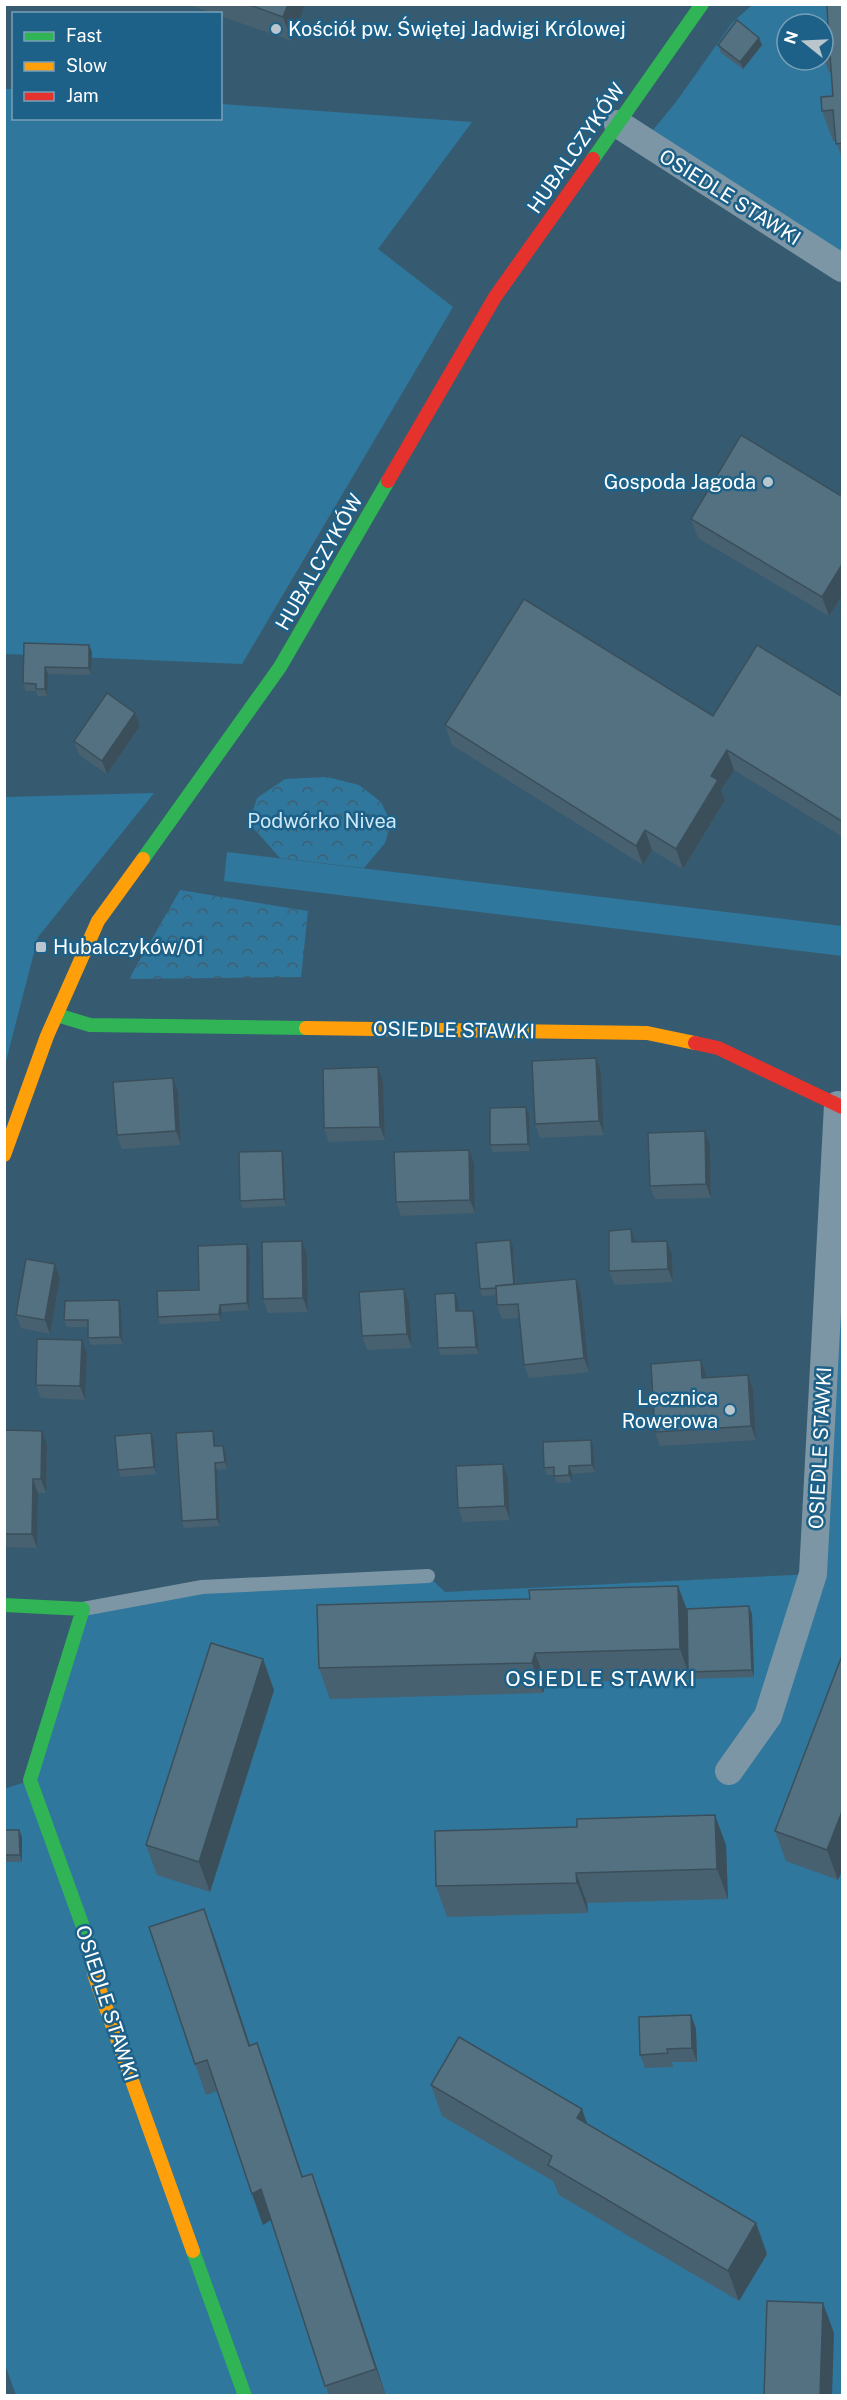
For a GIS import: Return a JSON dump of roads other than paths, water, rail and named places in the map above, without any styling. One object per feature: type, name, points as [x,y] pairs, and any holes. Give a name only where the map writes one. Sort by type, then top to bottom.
[{"type":"street","name":"HUBALCZYKÓW","points":[[4,1155],[21,1100],[98,921],[280,667],[495,297],[702,4]]},
{"type":"street","name":"OSIEDLE STAWKI","points":[[618,124],[843,268]]},
{"type":"street","name":"OSIEDLE STAWKI","points":[[57,1015],[90,1025],[646,1033],[718,1048],[840,1106],[813,1574],[768,1716],[729,1771]]},
{"type":"street","points":[[4,1605],[82,1609]]},
{"type":"street","name":"OSIEDLE STAWKI","points":[[82,1609],[30,1780],[87,1938],[95,1977],[245,2396]]},
{"type":"lane","points":[[82,1609],[202,1587],[428,1576]]},
{"type":"place","name":"Kościół pw. Świętej Jadwigi Królowej","points":[[276,29]]},
{"type":"place","name":"Gospoda Jagoda","points":[[768,482]]},
{"type":"place","name":"Hubalczyków/01","points":[[41,947]]},
{"type":"place","name":"Lecznica Rowerowa","points":[[730,1410]]},
{"type":"district","name":"OSIEDLE STAWKI","points":[[601,1679]]},
{"type":"park label","name":"Podwórko Nivea","points":[[322,821]]}]
